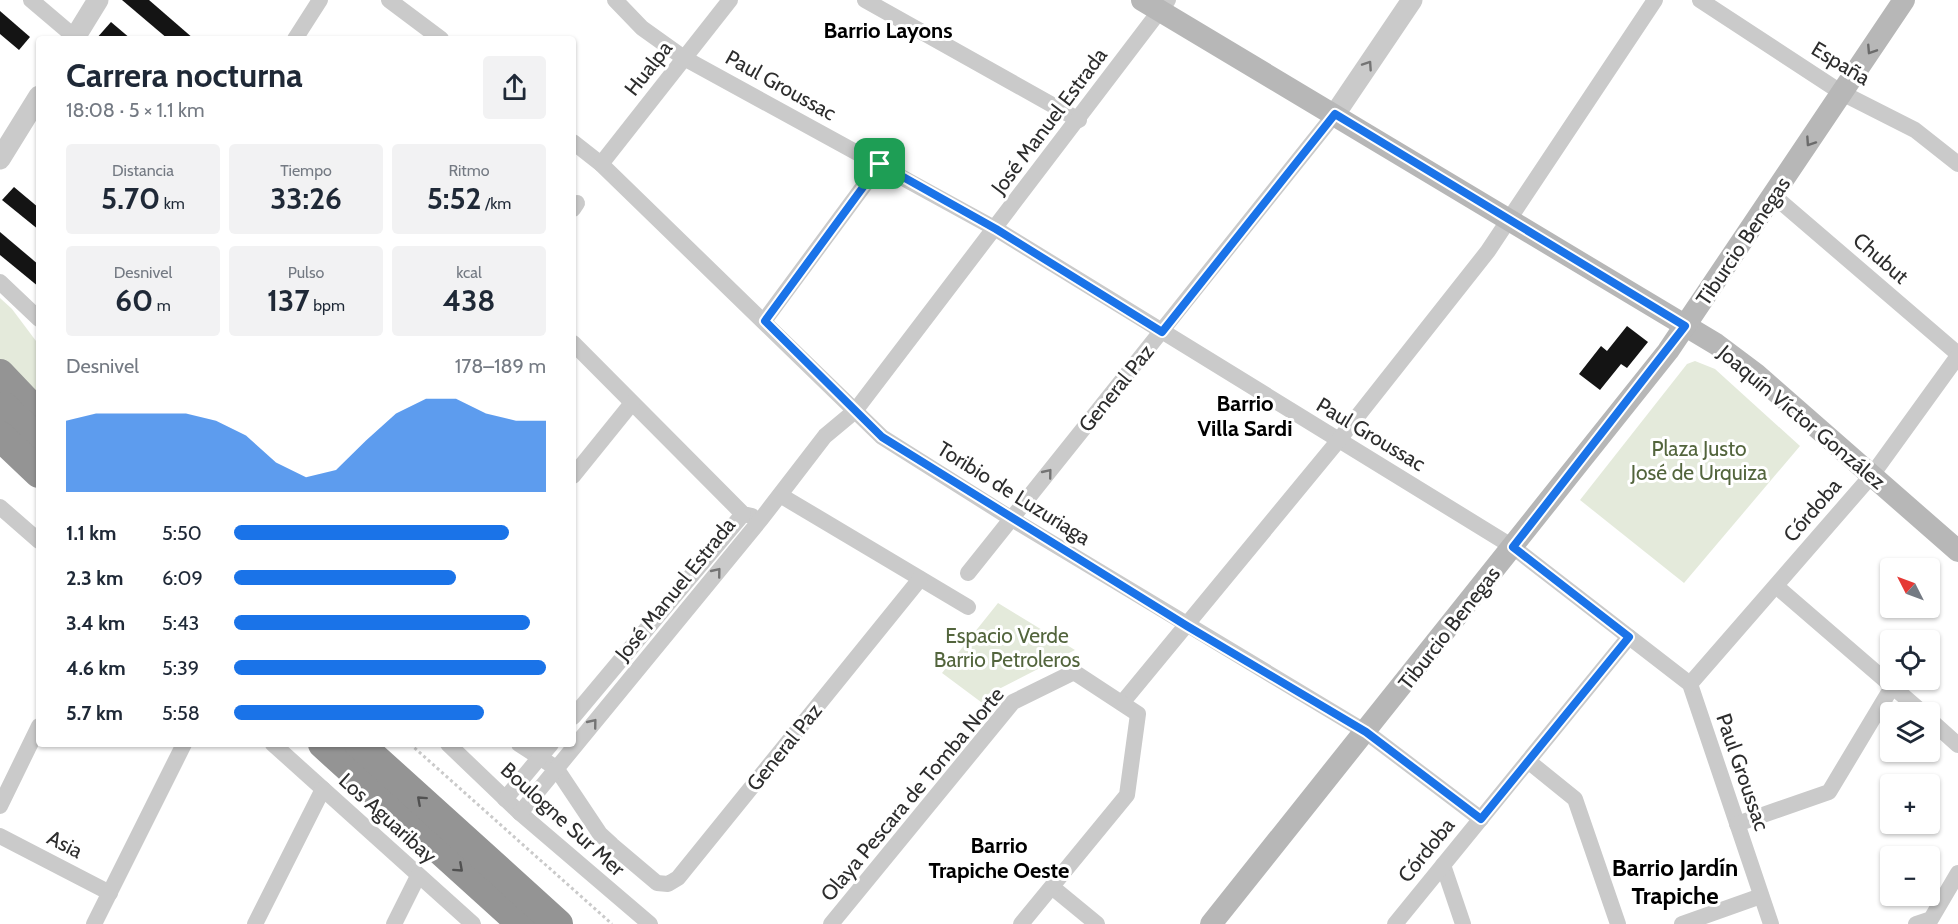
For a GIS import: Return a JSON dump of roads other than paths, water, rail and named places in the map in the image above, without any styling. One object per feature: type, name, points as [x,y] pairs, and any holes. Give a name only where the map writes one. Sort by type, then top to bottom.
[{"type":"highway","points":[[0,374],[36,413]]},
{"type":"highway","points":[[0,403],[36,438]]},
{"type":"highway","points":[[0,436],[36,469]]},
{"type":"highway","points":[[0,458],[36,487]]},
{"type":"highway","points":[[326,747],[522,924]]},
{"type":"highway","points":[[362,747],[558,924]]},
{"type":"highway","points":[[491,864],[546,895],[583,924]]},
{"type":"main road","name":"Tiburcio Benegas","points":[[1211,924],[1513,547],[1685,326],[1904,0]]},
{"type":"main road","name":"Joaquín Víctor González","points":[[1157,4],[1510,221],[1716,344],[1756,374],[1958,550]]},
{"type":"street","points":[[31,0],[73,36]]},
{"type":"street","points":[[76,36],[98,0]]},
{"type":"street","points":[[297,36],[320,0]]},
{"type":"street","points":[[389,0],[437,36]]},
{"type":"street","name":"Paul Groussac","points":[[615,0],[642,28],[684,58],[996,229],[1513,547],[1689,684],[1771,924]]},
{"type":"street","name":"Hualpa","points":[[601,164],[730,0]]},
{"type":"street","points":[[865,0],[1079,120]]},
{"type":"street","name":"General Paz","points":[[968,573],[1335,114],[1412,0]]},
{"type":"street","points":[[1021,924],[1127,795],[1138,714],[1122,704],[1338,441],[1510,221],[1655,0]]},
{"type":"street","name":"España","points":[[1700,0],[1842,93],[1915,130],[1958,164]]},
{"type":"street","name":"José Manuel Estrada","points":[[576,744],[762,518],[825,436],[855,411],[1079,120],[1157,4]]},
{"type":"street","points":[[0,159],[36,101]]},
{"type":"street","name":"Toribio de Luzuriaga","points":[[576,144],[601,164],[882,437],[1187,626],[1366,732],[1481,819]]},
{"type":"street","points":[[765,321],[880,164]]},
{"type":"street","name":"Chubut","points":[[1774,196],[1958,355]]},
{"type":"street","points":[[0,282],[36,316]]},
{"type":"street","points":[[576,346],[744,514],[762,518]]},
{"type":"street","name":"Córdoba","points":[[1689,684],[1872,475],[1958,355]]},
{"type":"street","points":[[576,472],[632,403]]},
{"type":"street","points":[[780,495],[968,607]]},
{"type":"street","points":[[0,507],[36,538]]},
{"type":"street","name":"José Manuel Estrada","points":[[576,713],[744,514]]},
{"type":"street","name":"General Paz","points":[[556,768],[600,834],[657,883],[668,884],[678,878],[920,579]]},
{"type":"street","points":[[1776,586],[1880,677]]},
{"type":"street","name":"Córdoba","points":[[1395,924],[1629,637]]},
{"type":"street","name":"Olaya Pescara de Tomba Norte","points":[[831,924],[1013,702],[1074,672],[1122,704]]},
{"type":"street","points":[[1737,824],[1829,792],[1890,690]]},
{"type":"street","points":[[1896,690],[1910,702]]},
{"type":"street","points":[[1940,729],[1958,745]]},
{"type":"street","points":[[0,806],[36,732]]},
{"type":"street","points":[[94,924],[183,747]]},
{"type":"street","name":"Los Aguaribay","points":[[276,747],[473,924]]},
{"type":"street","name":"Boulogne Sur Mer","points":[[451,747],[520,813],[650,924]]},
{"type":"street","name":"José Manuel Estrada","points":[[520,813],[573,747]]},
{"type":"street","points":[[505,799],[546,750],[556,768]]},
{"type":"street","points":[[1528,761],[1575,799],[1618,924]]},
{"type":"street","points":[[255,924],[323,789]]},
{"type":"street","name":"Asia","points":[[0,836],[110,893]]},
{"type":"street","points":[[1443,865],[1463,924]]},
{"type":"street","points":[[1916,924],[1931,919],[1958,873]]},
{"type":"street","points":[[394,924],[418,876]]},
{"type":"street","points":[[1052,887],[1097,924]]},
{"type":"street","points":[[1682,924],[1761,896]]},
{"type":"district","name":"Barrio Layons","points":[[888,30]]},
{"type":"district","name":"Barrio Villa Sardi","points":[[1245,416]]},
{"type":"district","name":"Barrio Trapiche Oeste","points":[[999,858]]},
{"type":"district","name":"Barrio Jardín Trapiche","points":[[1675,881]]},
{"type":"park label","name":"Plaza Justo José de Urquiza","points":[[1699,460]]},
{"type":"park label","name":"Espacio Verde Barrio Petroleros","points":[[1007,647]]}]
